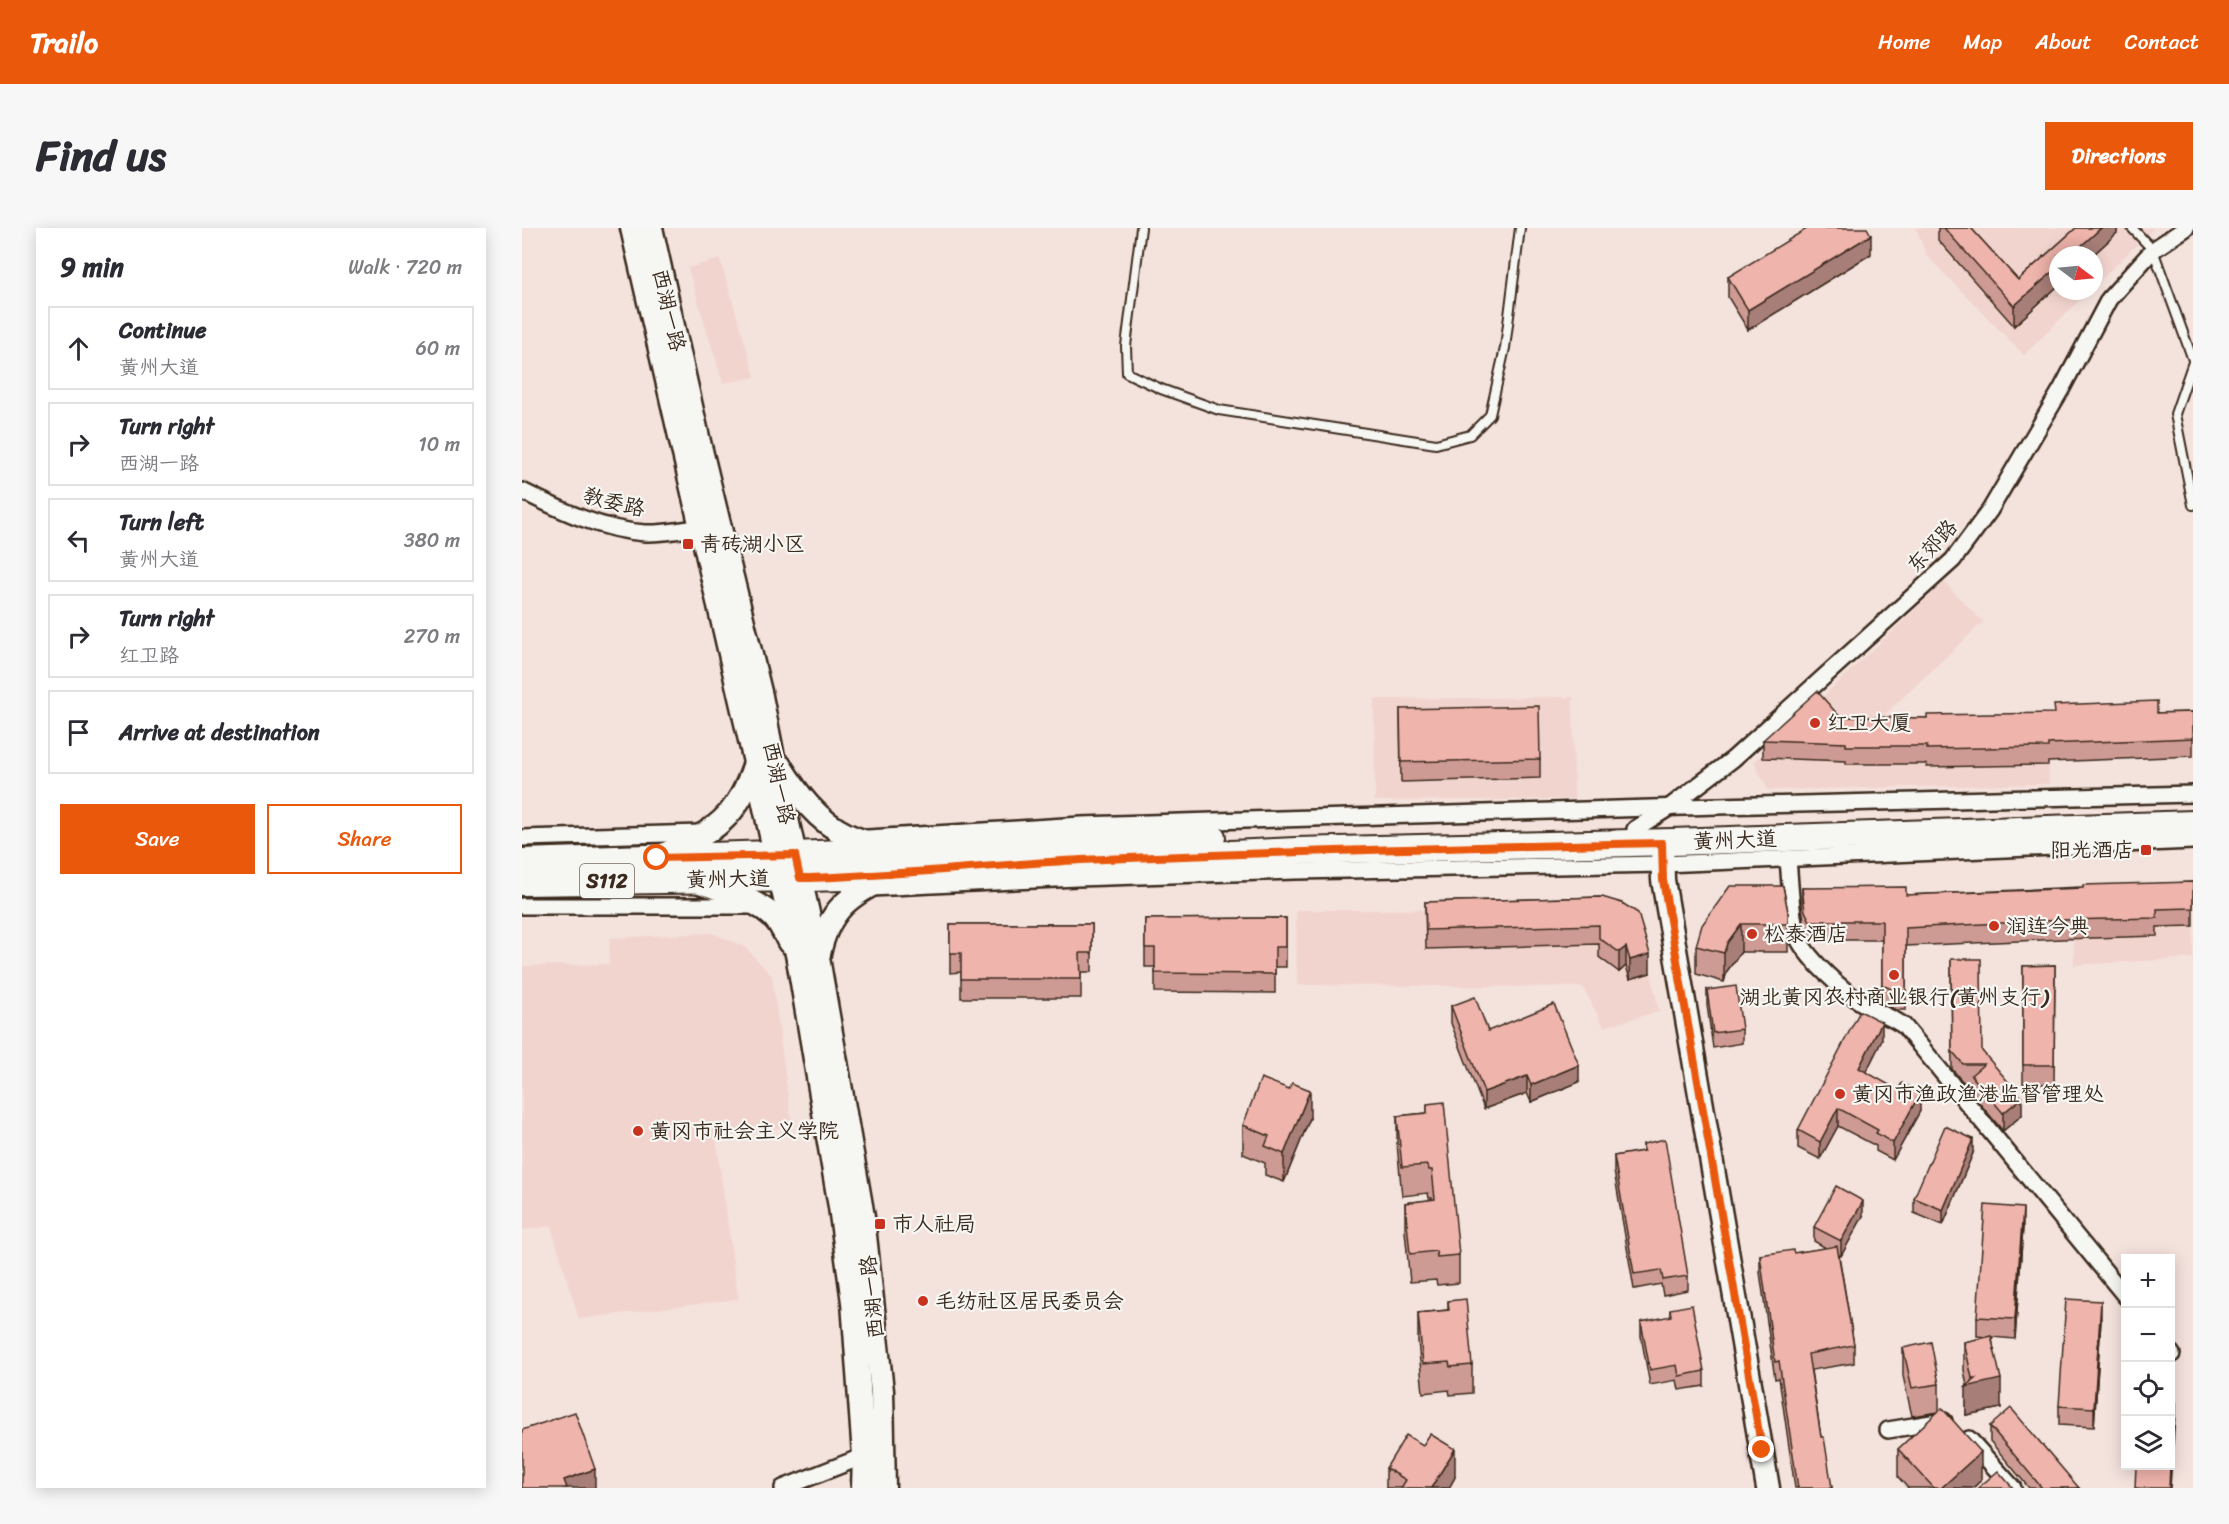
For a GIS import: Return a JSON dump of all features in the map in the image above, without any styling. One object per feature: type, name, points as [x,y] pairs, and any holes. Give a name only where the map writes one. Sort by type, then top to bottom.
[{"type":"main road","name":"西湖一路","points":[[632,228],[701,528],[764,757],[863,1217],[882,1391],[884,1488]]},
{"type":"main road","name":"西湖一路","points":[[651,228],[699,442],[761,696],[764,757]]},
{"type":"main road","points":[[657,858],[718,825],[735,808],[764,757],[816,814],[893,862],[846,900],[831,919],[808,959],[771,914],[738,896],[692,880]]},
{"type":"main road","name":"黄州大道","points":[[522,862],[657,858],[788,866],[893,862],[1288,835],[1635,830],[2193,807]]},
{"type":"main road","name":"黄州大道","points":[[893,862],[1078,861],[1296,851],[1663,853],[2193,824]]},
{"type":"main road","points":[[1663,853],[1664,891],[1768,1488]]},
{"type":"main road","name":"黄州大道","points":[[522,882],[692,880],[788,866]]},
{"type":"main road","name":"西湖一路","points":[[808,959],[851,1290],[864,1456],[863,1488]]},
{"type":"street","name":"东郊路","points":[[1635,830],[1733,759],[1953,560],[1990,510],[2062,388],[2109,299],[2153,250],[2186,228]]},
{"type":"street","name":"教委路","points":[[522,492],[559,510],[613,527],[646,533],[701,528]]},
{"type":"street","points":[[857,838],[1082,825],[2193,794]]},
{"type":"street","points":[[522,838],[705,833]]},
{"type":"street","points":[[862,888],[1663,853],[1788,859],[2193,841]]},
{"type":"street","points":[[1788,859],[1796,934],[1809,956],[1842,989],[1868,1007],[1893,1017],[1904,1026],[2121,1291]]},
{"type":"street","points":[[522,906],[758,906]]},
{"type":"street","points":[[1888,1430],[1951,1420],[2013,1488]]},
{"type":"street","points":[[783,1488],[864,1456]]},
{"type":"lane","points":[[1141,228],[1126,346],[1127,373],[1161,389],[1219,410],[1436,444],[1470,435],[1490,415],[1505,348],[1520,228]]},
{"type":"lane","points":[[2132,228],[2153,250],[2193,361],[2175,414],[2193,504]]},
{"type":"shaded area","points":[[1916,228],[2154,228],[2103,277],[2103,246],[2049,246],[2049,300],[2080,300],[2024,355],[1927,256]]},
{"type":"shaded area","points":[[720,259],[755,377],[723,383],[688,268]]},
{"type":"shaded area","points":[[1944,582],[1983,622],[1880,719],[2048,717],[2049,784],[1768,790],[1754,762]]},
{"type":"shaded area","points":[[1573,697],[1574,799],[1375,801],[1374,699]]},
{"type":"shaded area","points":[[2193,888],[2193,958],[2074,965],[2073,894]]},
{"type":"shaded area","points":[[1637,909],[1659,1011],[1604,1027],[1583,987],[1297,985],[1296,910]]},
{"type":"shaded area","name":"黄冈市社会主义学院","points":[[712,933],[745,947],[772,976],[792,1126],[716,1137],[738,1299],[579,1319],[551,1226],[522,1230],[522,966],[609,964],[610,938]]},
{"type":"building","points":[[1808,228],[1867,228],[1871,235],[1748,310],[1728,277]]},
{"type":"building","points":[[1944,228],[1971,228],[2018,280],[2049,252],[2049,275],[2014,306]]},
{"type":"building","points":[[2076,228],[2101,228],[2081,246],[2056,246]]},
{"type":"building","points":[[1817,691],[1840,717],[1927,718],[1927,715],[2055,713],[2054,705],[2157,701],[2157,713],[2193,712],[2193,738],[2048,744],[2048,747],[1927,749],[1927,746],[1846,746],[1846,743],[1763,740]]},
{"type":"building","points":[[1539,706],[1540,759],[1401,762],[1400,709]]},
{"type":"building","points":[[2193,882],[2193,908],[2157,909],[2157,918],[1906,928],[1906,991],[1896,991],[1882,985],[1882,921],[1810,921],[1805,911],[1802,888],[1906,887],[1906,895],[2083,888],[2083,885]]},
{"type":"building","points":[[1730,886],[1783,886],[1788,924],[1741,924],[1727,943],[1724,953],[1696,946],[1702,925]]},
{"type":"building","points":[[1602,897],[1622,903],[1638,913],[1650,954],[1630,960],[1626,947],[1619,952],[1599,938],[1599,925],[1426,930],[1425,902]]},
{"type":"building","points":[[1286,918],[1286,947],[1275,947],[1275,974],[1155,973],[1155,948],[1145,948],[1145,919]]},
{"type":"building","points":[[950,924],[1092,924],[1092,953],[1080,953],[1081,979],[961,979],[961,953],[950,953]]},
{"type":"building","points":[[1951,959],[1981,959],[1982,1051],[2022,1098],[2003,1113],[1971,1075],[1984,1064],[1963,1064],[1952,1051]]},
{"type":"building","points":[[2055,965],[2054,1065],[2023,1065],[2023,966]]},
{"type":"building","points":[[1736,986],[1742,1029],[1713,1033],[1707,990]]},
{"type":"building","points":[[1475,997],[1488,1031],[1554,1004],[1579,1065],[1531,1085],[1527,1076],[1484,1092],[1451,1006]]},
{"type":"building","points":[[1860,1011],[1882,1022],[1859,1068],[1898,1090],[1902,1083],[1920,1093],[1893,1143],[1876,1133],[1878,1130],[1838,1108],[1820,1142],[1798,1130]]},
{"type":"building","points":[[1261,1078],[1289,1089],[1292,1083],[1310,1090],[1284,1154],[1265,1146],[1269,1136],[1243,1125]]},
{"type":"building","points":[[1444,1102],[1459,1255],[1437,1257],[1436,1251],[1410,1254],[1405,1203],[1435,1199],[1432,1170],[1429,1170],[1428,1165],[1402,1167],[1397,1116],[1427,1113],[1427,1104]]},
{"type":"building","points":[[1945,1126],[1973,1139],[1943,1210],[1914,1198]]},
{"type":"building","points":[[1665,1139],[1688,1276],[1663,1280],[1661,1270],[1634,1274],[1614,1156],[1644,1151],[1643,1144]]},
{"type":"building","points":[[1836,1186],[1863,1201],[1841,1241],[1814,1227]]},
{"type":"building","points":[[1985,1205],[2023,1208],[2015,1319],[1977,1317]]},
{"type":"building","points":[[1837,1246],[1854,1345],[1808,1354],[1821,1437],[1824,1437],[1832,1488],[1798,1488],[1779,1361],[1775,1362],[1760,1255],[1793,1250],[1794,1253]]},
{"type":"building","points":[[1466,1299],[1472,1365],[1450,1367],[1449,1362],[1423,1364],[1418,1313],[1449,1310],[1448,1301]]},
{"type":"building","points":[[2066,1299],[2101,1301],[2094,1408],[2059,1406]]},
{"type":"building","points":[[1692,1305],[1704,1371],[1679,1376],[1677,1365],[1650,1370],[1641,1322],[1671,1316],[1670,1309]]},
{"type":"building","points":[[1991,1336],[2001,1379],[1966,1387],[1976,1378],[1972,1378],[1964,1342]]},
{"type":"building","points":[[1931,1342],[1939,1384],[1912,1388],[1903,1348]]},
{"type":"building","points":[[1942,1408],[1981,1452],[1941,1488],[1934,1488],[1898,1449]]},
{"type":"building","points":[[2011,1408],[2079,1488],[2042,1488],[1990,1426]]},
{"type":"building","points":[[575,1412],[595,1469],[564,1480],[567,1488],[522,1488],[522,1430]]},
{"type":"building","points":[[1430,1434],[1455,1449],[1431,1488],[1401,1488],[1406,1480],[1386,1468],[1406,1435],[1423,1445]]},
{"type":"building","points":[[2136,1470],[2170,1470],[2169,1488],[2135,1488]]},
{"type":"building","points":[[1998,1471],[2013,1488],[1978,1488]]},
{"type":"place","name":"青砖湖小区","points":[[688,544]]},
{"type":"place","name":"红卫大厦","points":[[1815,723]]},
{"type":"place","name":"阳光酒店","points":[[2146,850]]},
{"type":"place","name":"润连今典","points":[[1994,926]]},
{"type":"place","name":"松泰酒店","points":[[1752,934]]},
{"type":"place","name":"湖北黄冈农村商业银行(黄州支行)","points":[[1894,975]]},
{"type":"place","name":"黄冈市渔政渔港监督管理处","points":[[1840,1094]]},
{"type":"place","name":"黄冈市社会主义学院","points":[[638,1131]]},
{"type":"place","name":"市人社局","points":[[880,1224]]},
{"type":"place","name":"毛纺社区居民委员会","points":[[923,1301]]},
{"type":"route","points":[[657,858],[795,855],[800,878],[809,878],[878,876],[1078,861],[1296,851],[1662,843],[1663,880],[1762,1450]]}]
